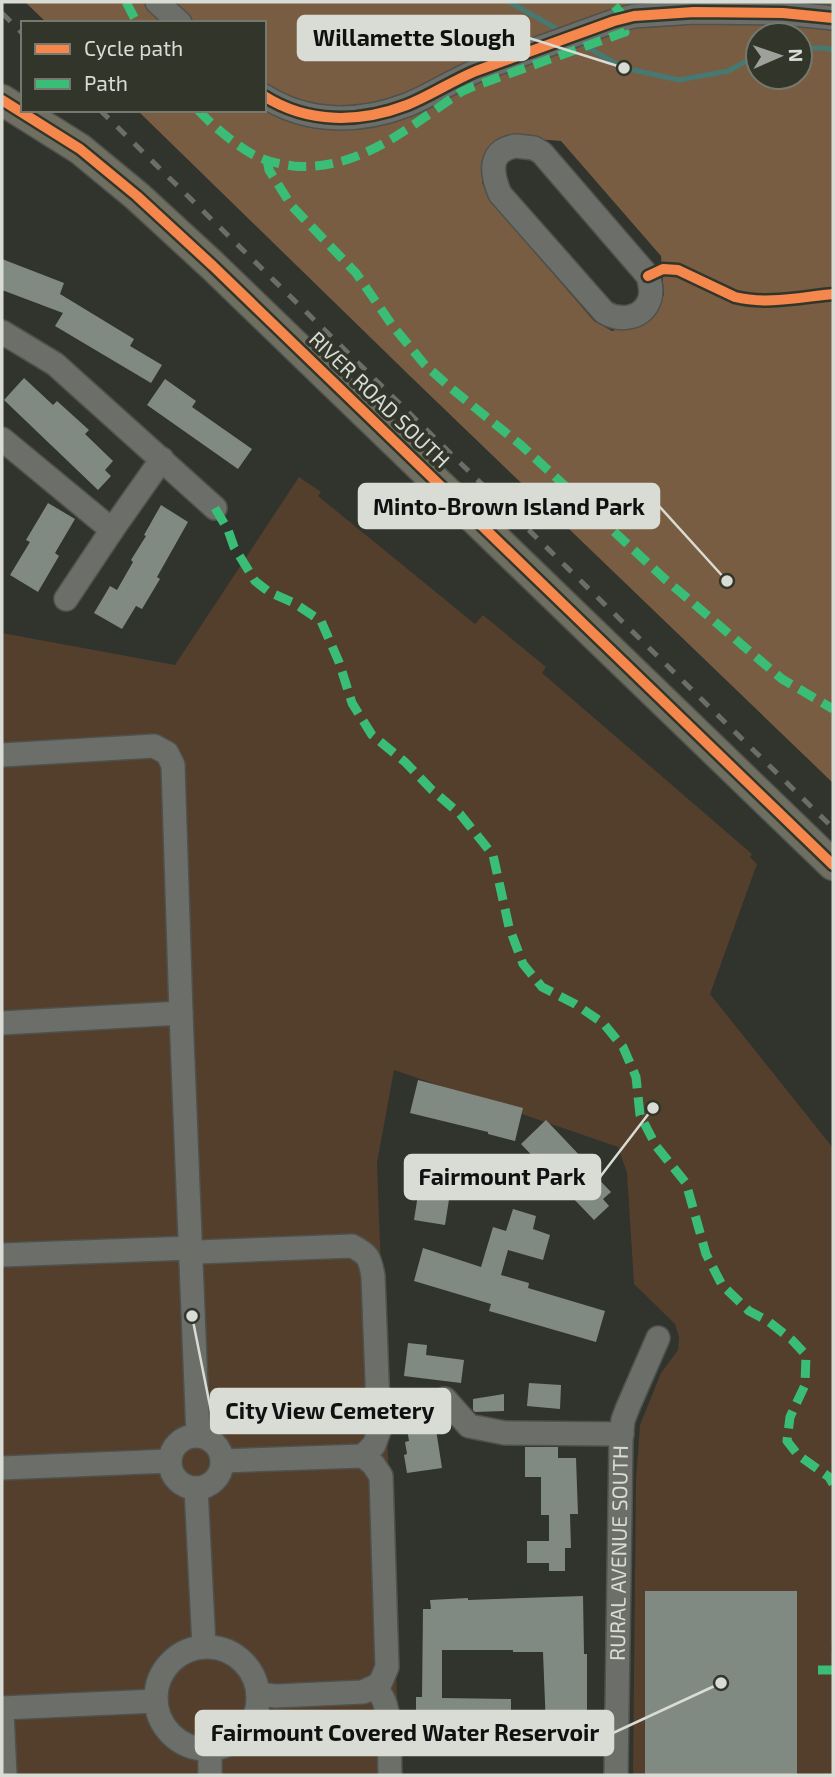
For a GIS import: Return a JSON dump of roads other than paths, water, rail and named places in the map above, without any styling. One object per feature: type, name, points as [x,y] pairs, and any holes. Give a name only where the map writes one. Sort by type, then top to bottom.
[{"type":"main road","name":"RIVER ROAD SOUTH","points":[[2,100],[21,112]]},
{"type":"main road","name":"RIVER ROAD SOUTH","points":[[21,112],[80,149],[203,257],[833,865]]},
{"type":"street","points":[[157,2],[178,21]]},
{"type":"street","points":[[266,97],[283,107],[327,118],[342,119],[379,114],[409,104],[476,71],[622,19],[676,12],[759,13],[833,18]]},
{"type":"street","points":[[525,146],[542,153],[648,276],[650,298],[641,311],[626,318],[610,316],[604,312],[500,194],[493,170],[500,150],[525,146]]},
{"type":"street","points":[[2,332],[55,364],[215,508]]},
{"type":"street","points":[[2,439],[112,530]]},
{"type":"street","points":[[66,599],[162,459]]},
{"type":"street","points":[[2,755],[154,746],[167,753],[173,765],[198,1436]]},
{"type":"street","points":[[2,1023],[181,1013]]},
{"type":"street","points":[[2,1255],[190,1248],[198,1252],[352,1246],[365,1252],[371,1262],[373,1276],[379,1431],[374,1445],[363,1456]]},
{"type":"street","name":"RURAL AVENUE SOUTH","points":[[616,1775],[623,1420],[658,1338]]},
{"type":"street","points":[[445,1399],[469,1426],[505,1433],[622,1434]]},
{"type":"street","points":[[198,1436],[214,1443],[219,1450],[222,1468],[213,1483],[196,1489],[180,1483],[171,1469],[170,1461],[172,1453],[182,1440],[198,1436]]},
{"type":"street","points":[[222,1461],[363,1456],[382,1476],[387,1667],[380,1684],[363,1692],[258,1695]]},
{"type":"street","points":[[2,1468],[170,1461]]},
{"type":"street","points":[[196,1489],[204,1646]]},
{"type":"street","points":[[204,1646],[220,1648],[234,1654],[246,1665],[255,1679],[258,1695],[250,1725],[239,1737],[210,1749],[179,1741],[159,1716],[156,1701],[164,1670],[174,1658],[188,1650],[204,1646]]},
{"type":"street","points":[[373,1689],[380,1693],[387,1712],[390,1775]]},
{"type":"street","points":[[5,1775],[2,1710],[156,1701]]},
{"type":"street","points":[[210,1749],[210,1775]]},
{"type":"waterway","points":[[509,2],[561,31]]},
{"type":"waterway","points":[[578,42],[624,68],[679,80],[728,71],[744,62]]},
{"type":"waterway","points":[[814,48],[833,50]]},
{"type":"railway","points":[[2,13],[21,32]]},
{"type":"railway","points":[[102,112],[833,828]]},
{"type":"place","name":"Willamette Slough","points":[[624,68]]},
{"type":"place","name":"Minto-Brown Island Park","points":[[727,581]]},
{"type":"place","name":"Fairmount Park","points":[[653,1108]]},
{"type":"place","name":"City View Cemetery","points":[[192,1316]]},
{"type":"place","name":"Fairmount Covered Water Reservoir","points":[[721,1683]]}]
